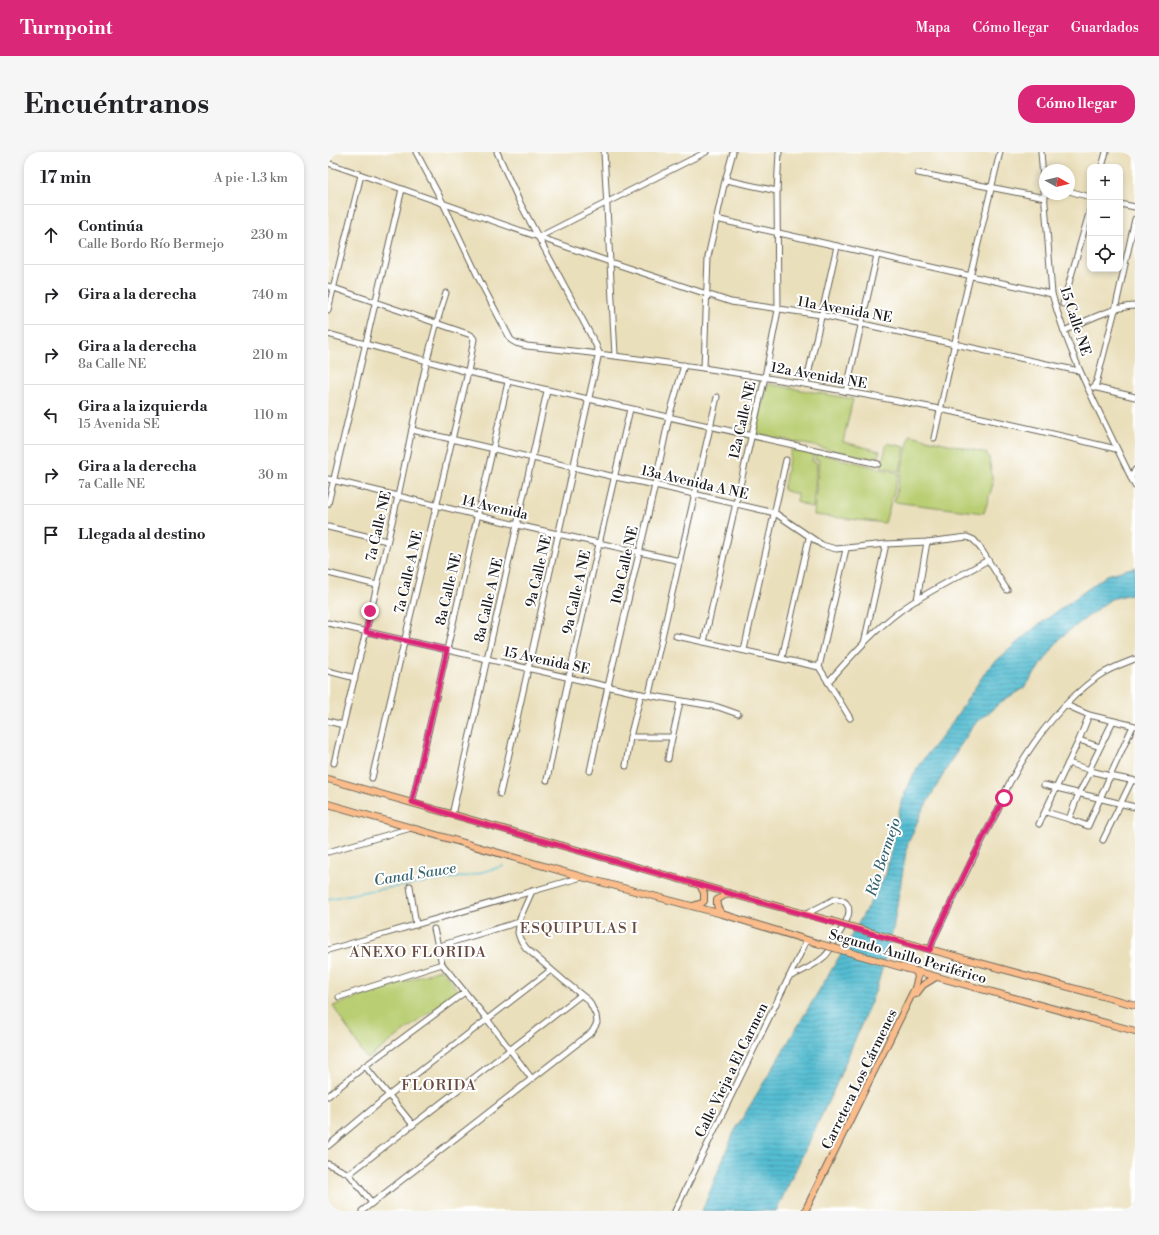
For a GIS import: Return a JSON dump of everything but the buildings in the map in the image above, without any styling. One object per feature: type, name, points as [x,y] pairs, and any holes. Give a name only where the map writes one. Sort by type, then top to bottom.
[{"type":"main road","name":"Segundo Anillo Periférico","points":[[328,780],[412,802],[452,815],[930,950],[1135,1005]]},
{"type":"main road","name":"Segundo Anillo Periférico","points":[[328,804],[582,877],[722,914],[936,977],[1135,1031]]},
{"type":"main road","points":[[693,906],[702,903],[704,900],[704,893],[700,885]]},
{"type":"main road","points":[[722,914],[717,908],[717,900],[728,893]]},
{"type":"main road","name":"Carretera Los Cármenes","points":[[805,1211],[915,988],[918,977],[916,971]]},
{"type":"main road","name":"Carretera Los Cármenes","points":[[812,1198],[825,1176],[918,990],[936,977]]},
{"type":"street","points":[[416,152],[443,203]]},
{"type":"street","points":[[497,152],[519,201],[600,353]]},
{"type":"street","points":[[604,152],[615,355]]},
{"type":"street","points":[[539,237],[706,152]]},
{"type":"street","points":[[704,368],[708,257],[733,152]]},
{"type":"street","name":"12a Calle NE","points":[[704,642],[765,377],[778,310],[778,152]]},
{"type":"street","points":[[934,438],[970,276],[1000,152]]},
{"type":"street","name":"15 Calle NE","points":[[1041,152],[1042,164]]},
{"type":"street","points":[[1103,164],[1106,152]]},
{"type":"street","name":"11a Avenida NE","points":[[328,163],[610,262],[731,302],[821,315],[1079,371]]},
{"type":"street","points":[[918,172],[1039,197]]},
{"type":"street","points":[[328,310],[331,287],[361,174]]},
{"type":"street","points":[[726,180],[777,191]]},
{"type":"street","points":[[328,504],[331,480],[376,302],[402,189]]},
{"type":"street","points":[[1075,193],[1087,196]]},
{"type":"street","name":"15 Calle NE","points":[[1045,200],[1052,294],[1058,316],[1079,371],[1135,486]]},
{"type":"street","name":"12a Avenida NE","points":[[443,203],[482,285],[511,340],[514,342],[527,346],[615,355],[806,384],[940,409],[1116,449]]},
{"type":"street","points":[[1123,205],[1135,207]]},
{"type":"street","points":[[716,219],[1052,294]]},
{"type":"street","points":[[1095,388],[1115,310],[1135,219]]},
{"type":"street","points":[[1063,304],[1087,220]]},
{"type":"street","points":[[806,384],[837,246]]},
{"type":"street","points":[[846,392],[877,255]]},
{"type":"street","points":[[331,287],[436,323]]},
{"type":"street","name":"7a Calle NE","points":[[334,764],[398,496],[426,362],[436,323],[446,293]]},
{"type":"street","points":[[1064,330],[1115,310],[1135,306]]},
{"type":"street","name":"7a Calle A NE","points":[[372,778],[474,342],[474,337],[471,335],[436,323]]},
{"type":"street","points":[[328,334],[426,362],[508,382],[878,464]]},
{"type":"street","name":"9a Calle NE","points":[[500,794],[600,353]]},
{"type":"street","name":"10a Calle NE","points":[[590,771],[669,417],[684,365]]},
{"type":"street","name":"8a Calle NE","points":[[412,802],[508,382]]},
{"type":"street","points":[[1086,386],[1135,397]]},
{"type":"street","name":"8a Calle A NE","points":[[452,815],[547,391]]},
{"type":"street","points":[[649,694],[717,397]]},
{"type":"street","name":"9a Calle A NE","points":[[547,780],[568,676],[630,409]]},
{"type":"street","name":"13a Avenida A NE","points":[[412,430],[615,477],[655,484],[775,513],[809,538],[822,545],[836,549],[927,542],[967,537],[974,540],[988,560]]},
{"type":"street","points":[[744,650],[786,460]]},
{"type":"street","points":[[1131,478],[1135,470]]},
{"type":"street","name":"14 Avenida","points":[[331,480],[478,516],[680,561]]},
{"type":"street","points":[[328,527],[387,541]]},
{"type":"street","points":[[782,658],[809,538]]},
{"type":"street","points":[[917,600],[927,542]]},
{"type":"street","points":[[864,644],[886,544]]},
{"type":"street","points":[[846,549],[819,667],[850,718]]},
{"type":"street","points":[[828,682],[864,644],[900,612],[917,600],[988,560],[1007,590]]},
{"type":"street","points":[[328,573],[377,585]]},
{"type":"street","name":"15 Avenida SE","points":[[328,623],[568,676],[641,694],[649,694],[718,707],[738,714]]},
{"type":"street","points":[[676,636],[819,667]]},
{"type":"street","points":[[930,950],[934,938],[970,863],[1004,798],[1012,777],[1037,738],[1080,690],[1098,676],[1135,658]]},
{"type":"street","points":[[328,671],[355,678]]},
{"type":"street","points":[[626,766],[630,737],[641,694]]},
{"type":"street","points":[[668,759],[671,737],[677,718],[680,701]]},
{"type":"street","points":[[1046,812],[1088,826],[1134,726],[1089,715],[1066,705]]},
{"type":"street","points":[[1039,824],[1046,812],[1089,715]]},
{"type":"street","points":[[328,721],[343,725]]},
{"type":"street","points":[[1069,819],[1079,793],[1113,721]]},
{"type":"street","points":[[630,737],[671,737]]},
{"type":"street","points":[[1078,740],[1100,747]]},
{"type":"street","points":[[1068,763],[1090,771],[1134,780],[1120,803],[1103,840]]},
{"type":"street","points":[[1044,785],[1135,807]]},
{"type":"street","points":[[328,852],[411,828]]},
{"type":"street","points":[[328,950],[582,877]]},
{"type":"street","points":[[410,886],[416,925]]},
{"type":"street","points":[[362,1211],[592,1032],[597,1023],[596,1015],[589,1001],[551,970],[522,943],[518,933],[519,922],[532,891]]},
{"type":"street","points":[[789,977],[817,963],[825,957],[846,922],[850,910],[845,901],[835,899],[806,914]]},
{"type":"street","points":[[439,946],[519,922]]},
{"type":"street","points":[[434,929],[442,964],[487,1019],[532,1079]]},
{"type":"street","name":"Calle Vieja a El Carmen","points":[[676,1211],[807,940]]},
{"type":"street","points":[[339,997],[442,964]]},
{"type":"street","points":[[328,1146],[389,1095],[551,970]]},
{"type":"street","points":[[328,1096],[365,1066],[465,992]]},
{"type":"street","points":[[349,1174],[581,995]]},
{"type":"street","points":[[365,1066],[413,1125]]},
{"type":"street","points":[[328,1164],[349,1174],[372,1203]]},
{"type":"green space","points":[[768,384],[853,399],[843,442],[880,451],[877,460],[755,433]]},
{"type":"green space","points":[[910,435],[986,453],[989,458],[993,484],[984,513],[894,502]]},
{"type":"green space","points":[[887,443],[905,447],[900,471],[881,467]]},
{"type":"green space","points":[[791,450],[814,453],[812,461],[817,463],[813,508],[797,502],[797,494],[783,490]]},
{"type":"green space","points":[[816,453],[899,473],[885,523],[814,515],[819,460],[815,460]]},
{"type":"green space","points":[[442,969],[458,991],[367,1059],[333,1006]]},
{"type":"water","points":[[1135,567],[1135,593],[1111,599],[1061,637],[1025,687],[1001,702],[974,725],[958,749],[921,813],[907,846],[893,929],[877,987],[835,1087],[776,1211],[702,1211],[734,1132],[841,954],[886,874],[902,799],[918,766],[949,727],[988,668],[1033,629],[1107,575]]},
{"type":"waterway","name":"Canal Sauce","points":[[328,899],[368,891],[468,876],[504,866]]},
{"type":"district","name":"ESQUIPULAS I","points":[[579,928]]},
{"type":"district","name":"ANEXO FLORIDA","points":[[418,952]]},
{"type":"district","name":"FLORIDA","points":[[439,1085]]},
{"type":"route","points":[[370,611],[366,632],[447,650],[412,802],[452,815],[930,950],[934,938],[970,863],[1004,798]]},
{"type":"water label","name":"Río Bermejo","points":[[883,857]]}]
